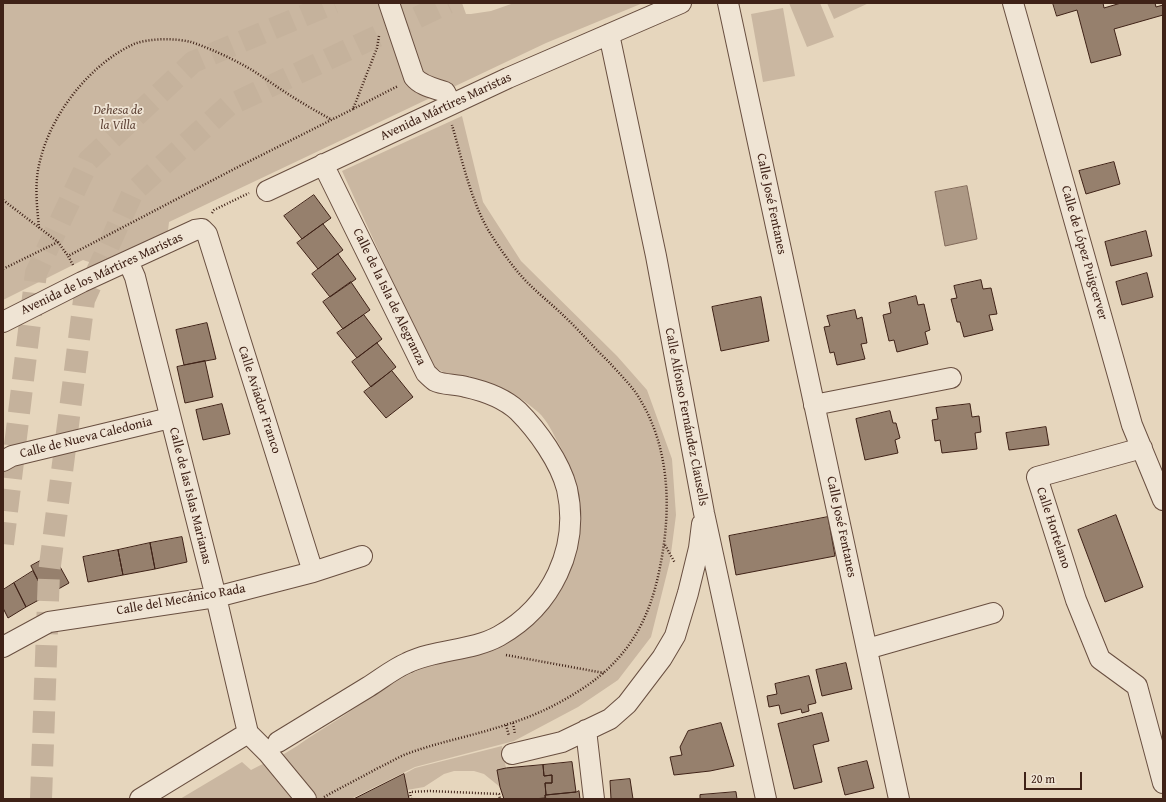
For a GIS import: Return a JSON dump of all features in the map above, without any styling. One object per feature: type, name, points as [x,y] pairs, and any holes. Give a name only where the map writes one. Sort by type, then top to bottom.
[{"type":"street","points":[[389,3],[414,77],[425,85],[445,92],[451,113]]},
{"type":"street","name":"Avenida Mártires Maristas","points":[[267,191],[324,164],[451,113],[609,34],[681,3]]},
{"type":"street","name":"Calle José Fentanes","points":[[728,3],[899,799]]},
{"type":"street","name":"Calle de López Puigcerver","points":[[1013,3],[1132,425],[1163,500]]},
{"type":"street","name":"Calle Alfonso Fernández Clausells","points":[[609,34],[656,256],[704,513],[766,799]]},
{"type":"street","name":"Calle de la Isla de Alegranza","points":[[278,742],[407,662],[433,654],[480,644],[499,636],[517,624],[546,594],[556,577],[566,554],[570,532],[570,509],[566,488],[558,468],[546,446],[531,425],[516,410],[497,396],[465,386],[436,382],[426,373],[324,164]]},
{"type":"street","name":"Avenida de los Mártires Maristas","points":[[3,322],[82,282],[196,230],[202,229]]},
{"type":"street","name":"Calle Aviador Franco","points":[[202,229],[207,234],[313,572]]},
{"type":"street","name":"Calle de las Islas Marianas","points":[[128,261],[136,277],[170,418],[216,596],[248,733]]},
{"type":"street","points":[[814,405],[951,378]]},
{"type":"street","name":"Calle de Nueva Caledonia","points":[[3,461],[12,456],[170,418]]},
{"type":"street","name":"Calle Hortelano","points":[[1142,448],[1036,477],[1076,600],[1100,659],[1137,686],[1163,783]]},
{"type":"street","points":[[512,754],[562,742],[610,718],[627,704],[662,658],[675,636],[692,579],[699,548],[704,513]]},
{"type":"street","name":"Calle del Mecánico Rada","points":[[3,647],[49,622],[216,596],[313,572],[362,556]]},
{"type":"street","points":[[867,649],[993,613]]},
{"type":"street","points":[[586,730],[594,799]]},
{"type":"street","points":[[140,799],[248,733],[268,753],[306,799]]},
{"type":"path","points":[[353,109],[377,48],[379,33]]},
{"type":"path","points":[[39,228],[36,192],[40,162],[48,138],[62,110],[94,72],[112,57],[135,44],[162,38],[190,42],[223,55],[253,71],[290,96],[332,120]]},
{"type":"path","points":[[68,256],[236,168],[398,86]]},
{"type":"path","points":[[320,799],[402,756],[440,743],[506,725],[534,715],[560,702],[604,673],[625,651],[637,633],[648,611],[656,586],[665,544],[667,486],[664,465],[653,423],[634,391],[565,316],[528,284],[489,231],[477,206],[451,113]]},
{"type":"path","points":[[214,210],[260,188],[267,191]]},
{"type":"path","points":[[3,200],[58,242],[68,256],[82,282]]},
{"type":"path","points":[[3,269],[58,242]]},
{"type":"path","points":[[480,644],[486,652],[604,673]]},
{"type":"path","points":[[411,799],[410,792],[430,791],[499,794],[500,799]]},
{"type":"green space","name":"Dehesa de la Villa","points":[[3,3],[462,3],[466,14],[471,14],[491,11],[514,3],[643,3],[546,43],[169,222],[168,231],[98,265],[83,260],[3,300]]},
{"type":"green space","points":[[789,3],[820,3],[834,37],[807,47]]},
{"type":"green space","points":[[827,3],[869,3],[834,19]]},
{"type":"green space","points":[[783,8],[795,76],[763,82],[751,14]]},
{"type":"green space","points":[[462,116],[483,202],[521,261],[617,356],[647,390],[672,459],[676,515],[670,561],[651,637],[618,680],[578,707],[514,741],[415,767],[351,799],[180,799],[242,762],[251,770],[284,754],[385,688],[410,674],[438,663],[491,650],[503,645],[534,623],[552,603],[566,579],[575,554],[579,527],[578,500],[572,473],[553,432],[545,419],[538,412],[514,394],[498,387],[446,374],[431,365],[342,171]]},
{"type":"green space","points":[[502,746],[506,768],[497,770],[500,787],[484,774],[474,771],[454,771],[444,774],[424,787],[407,790],[404,774],[415,768]]},
{"type":"shaded area","points":[[967,186],[977,239],[945,246],[935,192]]},
{"type":"building","points":[[1053,3],[1103,3],[1104,8],[1121,3],[1155,3],[1156,7],[1163,5],[1163,15],[1114,29],[1121,55],[1091,63],[1077,10],[1057,16]]},
{"type":"building","points":[[1114,162],[1120,184],[1086,194],[1079,171]]},
{"type":"building","points":[[314,195],[331,218],[302,239],[284,216]]},
{"type":"building","points":[[323,224],[343,250],[318,269],[297,243]]},
{"type":"building","points":[[1146,231],[1152,256],[1111,266],[1105,242]]},
{"type":"building","points":[[338,254],[356,279],[330,297],[312,274]]},
{"type":"building","points":[[1147,273],[1153,297],[1122,305],[1116,282]]},
{"type":"building","points":[[981,280],[983,289],[991,288],[997,314],[989,315],[993,330],[964,337],[960,322],[957,322],[951,299],[957,298],[954,286]]},
{"type":"building","points":[[351,282],[370,310],[343,329],[323,302]]},
{"type":"building","points":[[916,296],[918,305],[924,304],[930,330],[925,332],[928,344],[897,352],[894,340],[889,341],[883,315],[891,313],[889,303]]},
{"type":"building","points":[[761,297],[769,341],[721,351],[712,307]]},
{"type":"building","points":[[855,310],[857,319],[862,317],[867,343],[861,344],[865,359],[837,365],[834,352],[830,353],[824,327],[830,326],[827,316]]},
{"type":"building","points":[[364,315],[382,339],[357,358],[337,333]]},
{"type":"building","points":[[207,323],[216,359],[184,365],[176,330]]},
{"type":"building","points":[[377,343],[396,367],[371,387],[352,362]]},
{"type":"building","points":[[205,361],[213,397],[185,403],[177,367]]},
{"type":"building","points":[[392,371],[413,397],[386,418],[364,392]]},
{"type":"building","points":[[222,404],[230,434],[203,440],[196,410]]},
{"type":"building","points":[[970,404],[972,417],[979,416],[981,432],[975,433],[977,449],[942,453],[940,440],[935,441],[932,420],[938,419],[936,408]]},
{"type":"building","points":[[890,411],[893,423],[896,423],[900,438],[895,440],[898,453],[865,460],[856,419]]},
{"type":"building","points":[[1046,427],[1049,445],[1009,450],[1006,433]]},
{"type":"building","points":[[1116,515],[1143,587],[1105,602],[1078,530]]},
{"type":"building","points":[[828,517],[835,556],[736,575],[729,536]]},
{"type":"building","points":[[182,537],[187,562],[155,569],[150,543]]},
{"type":"building","points":[[150,543],[155,569],[123,575],[118,550]]},
{"type":"building","points":[[118,550],[123,575],[88,582],[83,557]]},
{"type":"building","points":[[53,554],[69,583],[46,596],[31,566]]},
{"type":"building","points":[[33,571],[46,596],[26,607],[14,583]]},
{"type":"building","points":[[14,583],[26,607],[8,618],[3,608],[3,590]]},
{"type":"building","points":[[846,663],[852,689],[822,696],[816,670]]},
{"type":"building","points":[[809,676],[816,703],[808,705],[809,711],[802,713],[801,709],[781,714],[779,705],[769,707],[767,696],[777,694],[775,684]]},
{"type":"building","points":[[822,713],[829,741],[813,745],[822,782],[794,789],[778,724]]},
{"type":"building","points":[[721,723],[734,766],[710,771],[674,775],[670,757],[682,755],[680,747],[688,731]]},
{"type":"building","points":[[867,761],[874,788],[845,795],[838,768]]},
{"type":"building","points":[[572,762],[576,792],[546,795],[545,783],[552,783],[552,775],[544,776],[543,765]]},
{"type":"building","points":[[543,765],[544,776],[552,775],[552,783],[545,783],[545,798],[504,799],[497,770]]},
{"type":"building","points":[[404,774],[409,799],[354,799]]},
{"type":"building","points":[[630,779],[633,799],[611,799],[610,781]]},
{"type":"building","points":[[579,791],[580,799],[546,799],[545,795],[576,792]]},
{"type":"building","points":[[736,792],[737,799],[700,799],[700,795]]},
{"type":"tunnel","points":[[3,544],[36,273],[89,160],[193,62],[334,3]]},
{"type":"tunnel","points":[[41,799],[49,573],[84,300],[133,192],[228,106],[448,3]]}]
